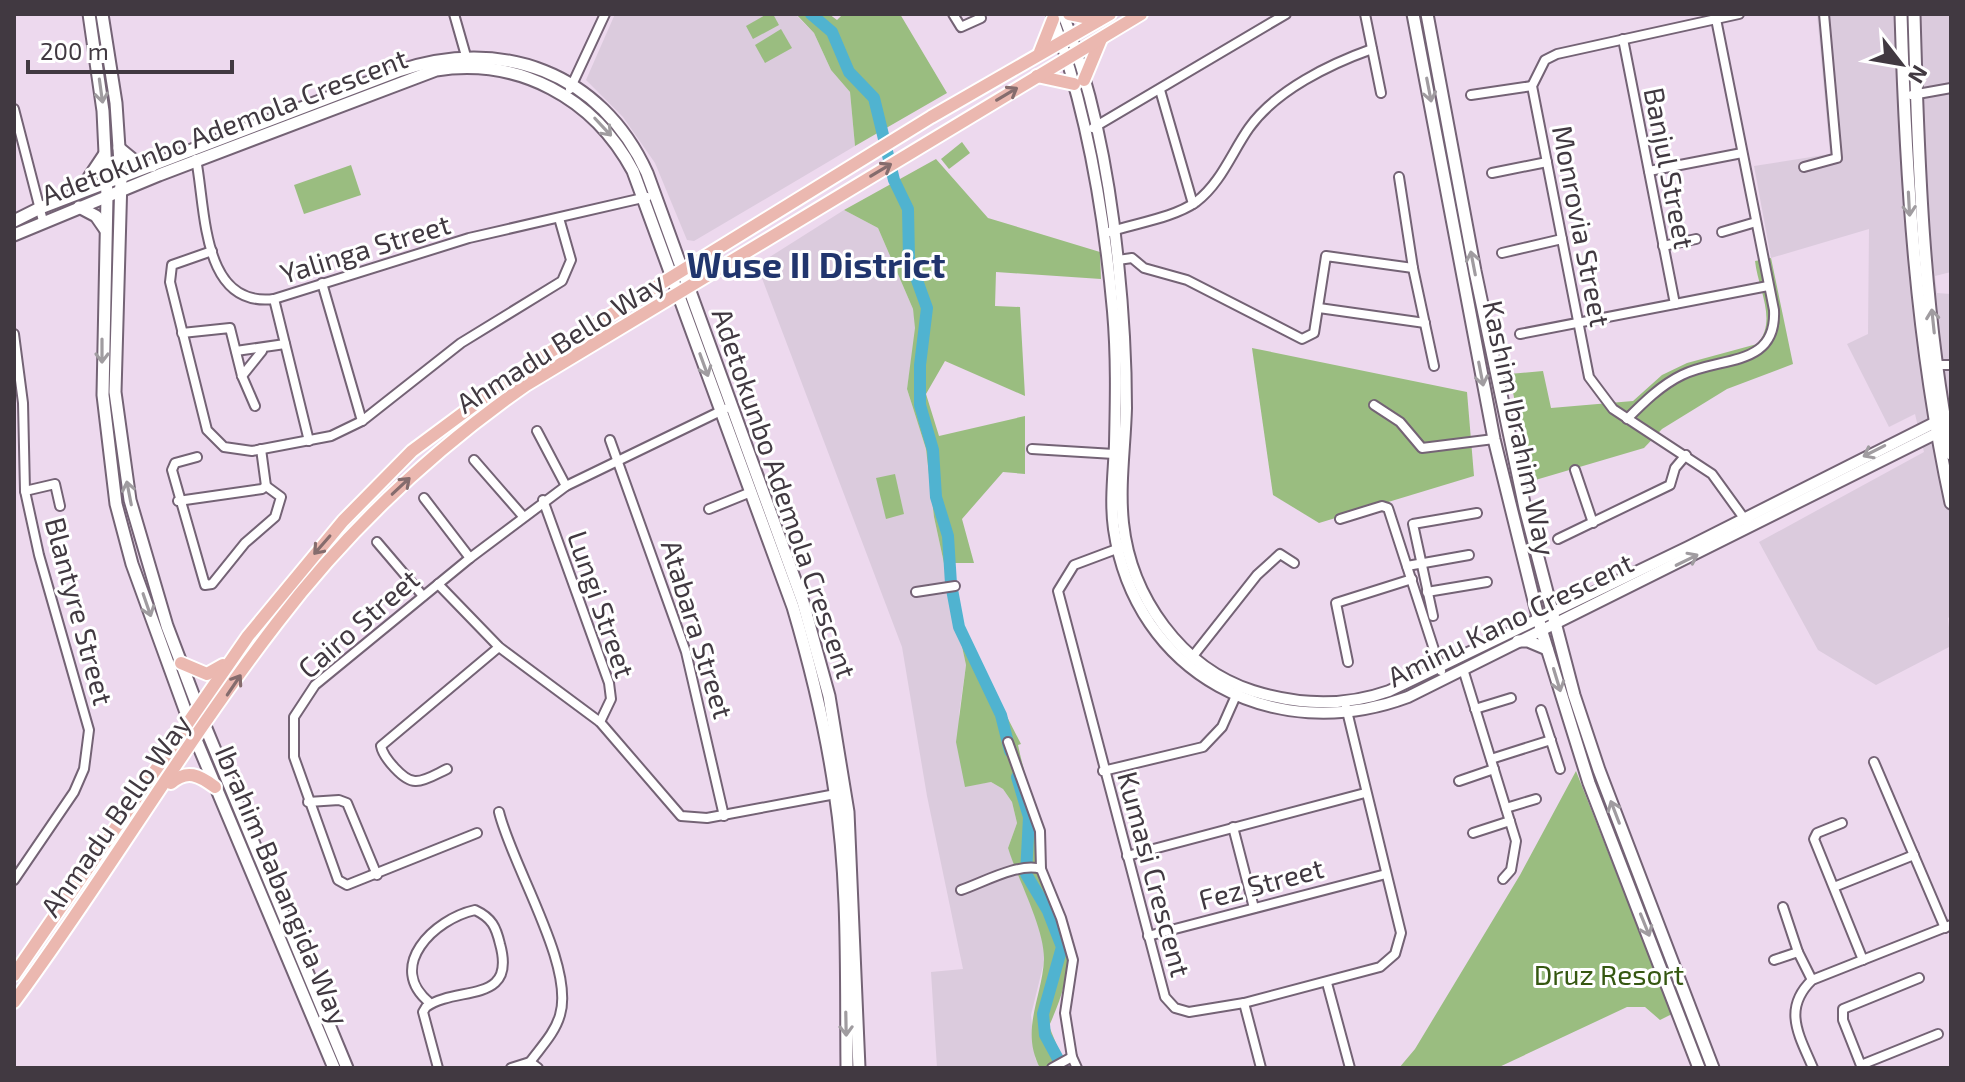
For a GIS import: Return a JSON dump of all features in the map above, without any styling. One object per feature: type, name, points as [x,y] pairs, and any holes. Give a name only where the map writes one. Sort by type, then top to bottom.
[{"type":"main road","name":"Ibrahim Babangida Way","points":[[89,14],[106,151],[103,395],[116,504],[132,564],[196,740],[334,1068]]},
{"type":"main road","name":"Ibrahim Babangida Way","points":[[102,14],[121,178],[115,347],[119,437],[144,556],[205,726],[347,1068]]},
{"type":"main road","name":"Ahmadu Bello Way","points":[[14,1002],[286,612],[349,538],[456,437],[526,385],[1141,14]]},
{"type":"main road","name":"Kashim Ibrahim Way","points":[[1413,14],[1494,439],[1536,620],[1589,783],[1699,1068]]},
{"type":"main road","name":"Kashim Ibrahim Way","points":[[1427,14],[1475,271],[1525,508],[1574,695],[1599,770],[1713,1068]]},
{"type":"main road","points":[[1901,14],[1911,247],[1925,365],[1940,425],[1951,503]]},
{"type":"main road","points":[[1914,14],[1918,162],[1938,365],[1940,425],[1951,454]]},
{"type":"main road","points":[[1038,56],[1059,15],[1105,17]]},
{"type":"main road","name":"Ahmadu Bello Way","points":[[14,975],[232,658],[303,567],[378,483],[412,451],[521,370],[931,117],[1105,17]]},
{"type":"main road","points":[[1037,76],[1079,82],[1103,37]]},
{"type":"main road","name":"Adetokunbo Ademola Crescent","points":[[14,235],[145,181],[195,156],[417,75],[467,61],[569,90],[612,137],[649,196],[683,270],[807,617],[829,696],[841,793],[854,906],[859,1068]]},
{"type":"main road","points":[[119,148],[136,162],[152,166]]},
{"type":"main road","points":[[78,194],[106,151]]},
{"type":"main road","name":"Adetokunbo Ademola Crescent","points":[[14,221],[107,182],[152,166],[195,156]]},
{"type":"main road","points":[[120,213],[131,194],[145,181]]},
{"type":"main road","name":"Adetokunbo Ademola Crescent","points":[[649,196],[671,277],[751,492],[808,658],[841,793],[847,1068]]},
{"type":"main road","points":[[79,207],[96,216],[106,232]]},
{"type":"main road","points":[[1518,641],[1528,641],[1547,649]]},
{"type":"main road","points":[[181,663],[207,674],[232,658]]},
{"type":"main road","points":[[157,796],[187,774],[198,776],[215,787]]},
{"type":"street","points":[[454,14],[467,61]]},
{"type":"street","points":[[569,90],[605,14]]},
{"type":"street","points":[[953,14],[961,27],[981,18]]},
{"type":"street","points":[[1090,129],[1286,14]]},
{"type":"street","points":[[1365,14],[1381,93]]},
{"type":"street","points":[[1471,95],[1532,86],[1545,60],[1557,54],[1739,14]]},
{"type":"street","points":[[1804,167],[1837,158],[1824,14]]},
{"type":"street","name":"Aminu Kano Crescent","points":[[1059,15],[1090,129],[1109,232],[1117,374],[1112,503],[1133,595],[1155,631],[1186,664],[1283,710],[1346,708],[1394,702],[1518,641],[1536,620]]},
{"type":"street","points":[[1627,419],[1679,376],[1759,351],[1767,344],[1775,324],[1716,19]]},
{"type":"street","name":"Banjul Street","points":[[1623,39],[1675,304]]},
{"type":"street","points":[[1109,232],[1193,204],[1212,186],[1252,123],[1269,107],[1313,77],[1372,49]]},
{"type":"street","name":"Monrovia Street","points":[[1532,86],[1589,377],[1605,401],[1627,419],[1686,455],[1716,479],[1751,529]]},
{"type":"street","points":[[1903,97],[1951,88]]},
{"type":"street","points":[[1160,90],[1193,204]]},
{"type":"street","points":[[14,109],[17,134],[43,221]]},
{"type":"street","points":[[1649,171],[1742,153]]},
{"type":"street","name":"Yalinga Street","points":[[195,156],[216,268],[229,288],[258,301],[274,299],[469,238],[649,196]]},
{"type":"street","points":[[1492,173],[1547,162]]},
{"type":"street","points":[[1399,177],[1413,268],[1434,366]]},
{"type":"street","points":[[212,251],[172,265],[170,282],[202,417],[214,440],[236,451],[261,449],[331,436],[362,421],[461,343],[562,281],[571,260],[559,218]]},
{"type":"street","points":[[1722,232],[1756,222]]},
{"type":"street","name":"Aminu Kano Crescent","points":[[1109,232],[1118,260],[1125,374],[1122,548],[1151,607],[1193,656],[1238,691]]},
{"type":"street","points":[[1502,253],[1562,239]]},
{"type":"street","points":[[1663,246],[1696,239]]},
{"type":"street","points":[[1118,260],[1132,258],[1144,268],[1187,280],[1302,339],[1314,333],[1326,256],[1413,268]]},
{"type":"street","points":[[322,283],[362,421]]},
{"type":"street","points":[[1520,334],[1768,286]]},
{"type":"street","points":[[274,299],[309,441]]},
{"type":"street","points":[[1319,308],[1425,323]]},
{"type":"street","points":[[182,333],[227,326],[232,330],[242,376],[255,406]]},
{"type":"street","name":"Blantyre Street","points":[[14,334],[19,444],[25,491],[39,555],[87,714],[88,750],[74,792],[14,880]]},
{"type":"street","points":[[236,351],[262,350],[285,344]]},
{"type":"street","points":[[242,376],[262,350]]},
{"type":"street","points":[[1925,365],[1951,365]]},
{"type":"street","points":[[1374,405],[1400,422],[1422,448],[1494,439]]},
{"type":"street","name":"Cairo Street","points":[[477,833],[377,875],[347,885],[338,880],[294,757],[292,736],[302,701],[315,685],[543,500],[619,458],[733,406]]},
{"type":"street","name":"Aminu Kano Crescent","points":[[1555,618],[1744,518],[1940,425]]},
{"type":"street","name":"Aminu Kano Crescent","points":[[1346,708],[1389,691],[1536,620],[1555,618],[1751,529],[1940,425]]},
{"type":"street","points":[[537,431],[566,486]]},
{"type":"street","name":"Atabara Street","points":[[610,440],[686,652],[724,816]]},
{"type":"street","points":[[261,449],[266,486]]},
{"type":"street","points":[[1032,449],[1114,454]]},
{"type":"street","points":[[1558,539],[1670,485],[1675,468],[1686,455]]},
{"type":"street","points":[[178,501],[266,486],[279,492],[280,507],[208,586],[178,501],[173,466],[197,457]]},
{"type":"street","points":[[474,460],[522,515]]},
{"type":"street","points":[[1575,470],[1593,523]]},
{"type":"street","points":[[25,491],[55,484],[60,506]]},
{"type":"street","points":[[709,509],[751,492]]},
{"type":"street","points":[[424,498],[470,558]]},
{"type":"street","name":"Lungi Street","points":[[543,500],[609,683],[611,699],[600,722]]},
{"type":"street","points":[[1340,519],[1382,506],[1388,508],[1444,679]]},
{"type":"street","points":[[1433,616],[1413,524],[1477,513]]},
{"type":"street","points":[[377,542],[423,596]]},
{"type":"street","name":"Kumasi Crescent","points":[[1122,548],[1074,565],[1058,591],[1165,997],[1175,1008],[1189,1012],[1244,1003],[1327,983],[1380,967],[1395,954],[1401,933],[1346,708]]},
{"type":"street","points":[[1193,656],[1257,575],[1280,554],[1294,563]]},
{"type":"street","points":[[1407,566],[1469,555]]},
{"type":"street","points":[[1348,662],[1336,603],[1412,579]]},
{"type":"street","points":[[1427,592],[1487,582]]},
{"type":"street","points":[[438,584],[499,647],[600,722],[681,816],[690,819],[724,816],[841,793]]},
{"type":"street","points":[[916,592],[955,586]]},
{"type":"street","points":[[447,769],[420,781],[408,779],[383,755],[381,746],[499,647]]},
{"type":"street","points":[[1463,669],[1510,821],[1515,854],[1503,879]]},
{"type":"street","points":[[1103,771],[1203,747],[1222,727],[1238,691]]},
{"type":"street","points":[[1475,709],[1511,698]]},
{"type":"street","points":[[1541,710],[1560,769]]},
{"type":"street","points":[[1491,759],[1551,740]]},
{"type":"street","points":[[1008,742],[1040,831],[1037,868],[1061,918],[1073,960],[1065,1013],[1072,1057],[1077,1068]]},
{"type":"street","points":[[1813,1068],[1794,1014],[1795,1001],[1812,980],[1948,927],[1874,762]]},
{"type":"street","points":[[1459,781],[1494,769]]},
{"type":"street","points":[[1127,856],[1365,793]]},
{"type":"street","points":[[1506,808],[1536,799]]},
{"type":"street","points":[[308,802],[339,800],[347,803],[377,875]]},
{"type":"street","points":[[499,812],[505,838],[554,954],[563,989],[560,1017],[534,1065],[511,1068]]},
{"type":"street","points":[[1473,833],[1510,821]]},
{"type":"street","points":[[1842,823],[1817,833],[1814,839],[1863,960]]},
{"type":"street","points":[[1233,827],[1254,908]]},
{"type":"street","points":[[1834,887],[1914,855]]},
{"type":"street","points":[[961,890],[1015,871],[1037,868]]},
{"type":"street","name":"Fez Street","points":[[1148,936],[1386,874]]},
{"type":"street","points":[[1783,907],[1798,952],[1812,980]]},
{"type":"street","points":[[430,1003],[418,993],[411,979],[416,954],[445,921],[475,910],[487,915],[495,924],[504,963],[498,982],[489,988],[430,1003],[423,1012],[436,1068]]},
{"type":"street","points":[[1774,960],[1798,952]]},
{"type":"street","points":[[1919,978],[1843,1009],[1843,1020],[1862,1067],[1938,1034]]},
{"type":"street","points":[[1327,983],[1350,1068]]},
{"type":"street","points":[[1244,1003],[1261,1068]]},
{"type":"street","points":[[1052,1068],[1072,1057]]},
{"type":"shaded area","points":[[615,14],[795,14],[814,33],[831,70],[850,92],[855,146],[694,241],[687,240],[655,163],[623,117],[586,80]]},
{"type":"shaded area","points":[[1817,14],[1951,14],[1951,272],[1935,276],[1937,293],[1951,294],[1951,616],[1948,618],[1951,646],[1876,685],[1818,650],[1759,542],[1924,452],[1915,414],[1889,427],[1847,344],[1868,334],[1869,229],[1771,258],[1754,166],[1830,154]]},
{"type":"shaded area","points":[[844,210],[878,228],[913,309],[916,328],[907,389],[926,449],[934,517],[966,665],[959,714],[965,786],[991,782],[1003,789],[1012,802],[1017,823],[1008,848],[1044,938],[1044,962],[1031,1015],[1035,1058],[1040,1068],[937,1068],[931,972],[963,969],[927,796],[902,647],[757,265]]},
{"type":"green space","points":[[767,14],[773,14],[779,25],[753,39],[746,26]]},
{"type":"green space","points":[[796,14],[829,14],[837,20],[843,14],[900,14],[947,93],[855,146],[850,92],[831,70],[814,33]]},
{"type":"green space","points":[[781,29],[792,48],[765,63],[755,45]]},
{"type":"green space","points":[[962,142],[970,153],[949,169],[941,159]]},
{"type":"green space","points":[[936,159],[988,218],[1100,252],[1101,279],[996,272],[995,306],[1020,307],[1025,396],[945,361],[926,394],[939,436],[1025,416],[1025,474],[1003,472],[962,519],[974,563],[952,563],[961,627],[1021,744],[1018,745],[1036,822],[1034,867],[1066,945],[1065,979],[1049,1026],[1066,1068],[1040,1068],[1034,1054],[1032,1027],[1044,960],[1043,948],[1036,919],[1008,848],[1017,823],[1012,802],[1003,789],[991,782],[965,787],[956,742],[966,665],[934,517],[926,449],[907,389],[915,328],[913,309],[878,228],[844,210]]},
{"type":"green space","points":[[351,165],[361,195],[304,214],[294,185]]},
{"type":"green space","points":[[1771,258],[1793,364],[1727,389],[1662,429],[1644,448],[1532,481],[1509,374],[1543,371],[1551,408],[1633,401],[1662,375],[1687,363],[1757,344],[1763,335],[1766,315],[1755,261]]},
{"type":"green space","points":[[1252,348],[1467,392],[1474,476],[1319,523],[1273,495]]},
{"type":"green space","points":[[895,474],[904,514],[886,519],[876,478]]},
{"type":"green space","name":"Druz Resort","points":[[1576,771],[1672,1014],[1660,1020],[1645,1007],[1627,1007],[1497,1068],[1399,1068],[1415,1049],[1520,875]]},
{"type":"waterway","points":[[811,14],[832,32],[849,72],[874,98],[894,180],[908,209],[909,258],[927,308],[920,365],[920,405],[933,450],[936,497],[948,536],[951,584],[959,627],[1001,715],[1010,751]]},
{"type":"waterway","points":[[1017,777],[1029,817],[1026,874],[1048,911],[1062,947],[1043,1014],[1045,1035],[1063,1068]]},
{"type":"district","name":"Wuse II District","points":[[816,263]]}]
